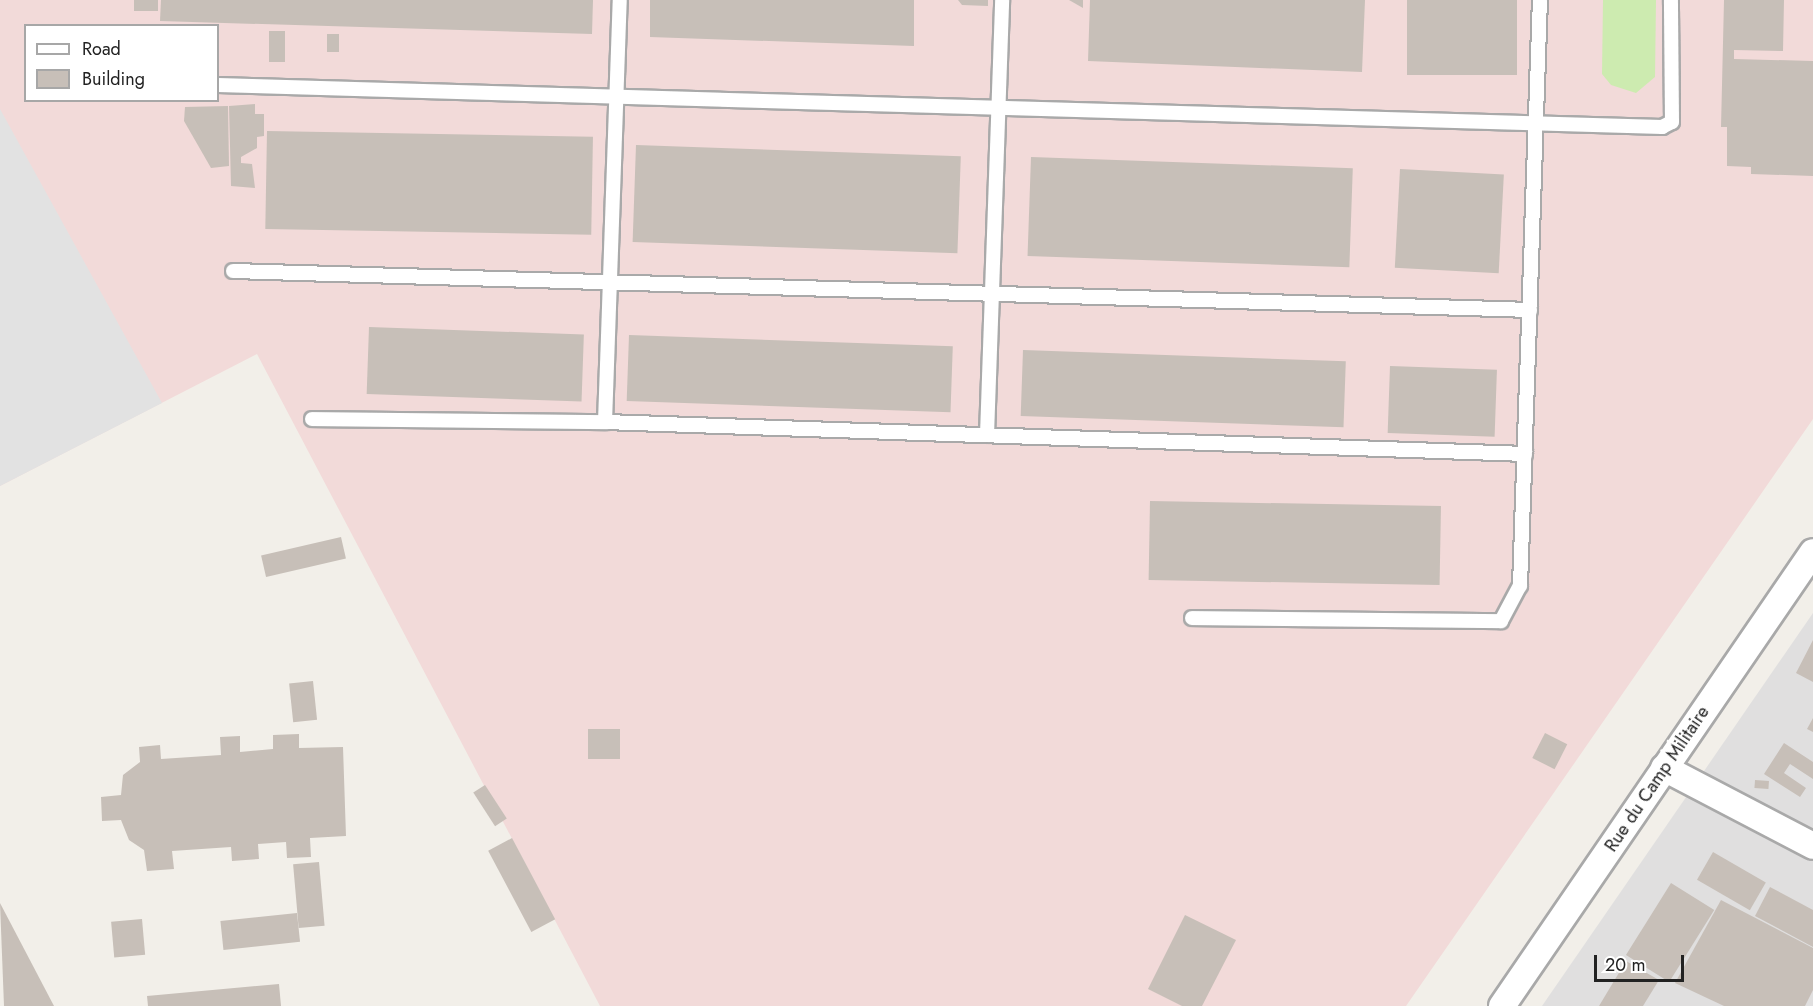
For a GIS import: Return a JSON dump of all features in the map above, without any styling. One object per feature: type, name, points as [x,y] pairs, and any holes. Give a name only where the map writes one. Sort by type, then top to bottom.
[{"type":"street","name":"Rue du Camp Militaire","points":[[1502,1006],[1813,552]]},
{"type":"street","points":[[1664,768],[1813,846]]},
{"type":"lane","points":[[605,422],[620,0]]},
{"type":"lane","points":[[987,435],[1002,0]]},
{"type":"lane","points":[[1192,618],[1501,621],[1520,586],[1540,0]]},
{"type":"lane","points":[[219,85],[617,93],[1536,124],[1669,126],[1671,0]]},
{"type":"lane","points":[[233,271],[610,279],[1530,310]]},
{"type":"lane","points":[[312,418],[605,422],[1525,454]]},
{"type":"shaded area","points":[[0,0],[1813,0],[1813,419],[1406,1006],[600,1006],[257,354],[0,486]]},
{"type":"shaded area","points":[[0,109],[162,403],[0,486]]},
{"type":"shaded area","points":[[1813,613],[1813,1006],[1542,1006]]},
{"type":"green space","points":[[1603,0],[1656,0],[1655,77],[1636,93],[1611,85],[1602,74]]},
{"type":"building","points":[[134,0],[158,0],[158,11],[134,11]]},
{"type":"building","points":[[161,0],[593,0],[592,34],[160,21]]},
{"type":"building","points":[[650,0],[914,0],[914,46],[650,37]]},
{"type":"building","points":[[958,0],[988,0],[988,6],[962,5]]},
{"type":"building","points":[[1069,0],[1083,0],[1083,8]]},
{"type":"building","points":[[1090,0],[1365,0],[1362,72],[1088,61]]},
{"type":"building","points":[[1407,0],[1517,0],[1517,75],[1407,75]]},
{"type":"building","points":[[1724,0],[1784,0],[1783,51],[1734,50],[1734,59],[1813,61],[1813,176],[1751,174],[1751,167],[1727,166],[1727,127],[1721,127]]},
{"type":"building","points":[[269,31],[285,31],[285,62],[269,62]]},
{"type":"building","points":[[327,34],[339,34],[339,52],[327,52]]},
{"type":"building","points":[[255,104],[255,114],[264,114],[264,136],[257,137],[257,148],[241,157],[241,163],[252,164],[255,188],[231,186],[229,106]]},
{"type":"building","points":[[228,106],[229,166],[211,168],[184,121],[185,107]]},
{"type":"building","points":[[267,131],[593,137],[591,235],[265,229]]},
{"type":"building","points":[[636,145],[961,156],[957,253],[633,242]]},
{"type":"building","points":[[1031,157],[1353,168],[1349,267],[1028,256]]},
{"type":"building","points":[[1400,169],[1504,174],[1499,273],[1395,268]]},
{"type":"building","points":[[369,327],[584,335],[582,401],[367,394]]},
{"type":"building","points":[[629,335],[953,346],[950,412],[627,401]]},
{"type":"building","points":[[1023,350],[1346,361],[1343,427],[1021,416]]},
{"type":"building","points":[[1390,366],[1497,370],[1495,437],[1388,433]]},
{"type":"building","points":[[1150,501],[1441,506],[1440,585],[1149,580]]},
{"type":"building","points":[[341,537],[346,558],[266,577],[261,555]]},
{"type":"building","points":[[1813,640],[1813,682],[1796,673]]},
{"type":"building","points":[[313,681],[317,720],[293,722],[289,684]]},
{"type":"building","points":[[1813,718],[1813,732],[1807,729]]},
{"type":"building","points":[[588,729],[620,729],[620,759],[588,759]]},
{"type":"building","points":[[1545,733],[1567,744],[1555,769],[1532,758]]},
{"type":"building","points":[[299,734],[299,748],[343,747],[346,836],[310,838],[311,857],[287,858],[286,842],[258,844],[259,859],[232,861],[231,847],[172,851],[174,869],[147,871],[144,850],[129,840],[121,820],[102,821],[101,797],[121,795],[123,775],[140,762],[139,747],[160,745],[161,759],[221,755],[220,737],[240,736],[240,752],[273,749],[273,735]]},
{"type":"building","points":[[1784,743],[1813,762],[1813,779],[1790,764],[1784,773],[1806,788],[1800,797],[1764,774]]},
{"type":"building","points":[[1755,780],[1769,781],[1768,789],[1754,788]]},
{"type":"building","points":[[485,785],[507,819],[495,826],[473,793]]},
{"type":"building","points":[[512,838],[555,919],[531,932],[488,851]]},
{"type":"building","points":[[1713,852],[1766,882],[1750,910],[1697,880]]},
{"type":"building","points":[[319,862],[325,926],[299,928],[293,864]]},
{"type":"building","points":[[1671,883],[1714,910],[1669,982],[1626,955]]},
{"type":"building","points":[[1770,887],[1813,910],[1813,947],[1755,916]]},
{"type":"building","points":[[1721,900],[1813,948],[1813,990],[1805,1006],[1724,1006],[1675,983]]},
{"type":"building","points":[[0,903],[54,1006],[4,1006]]},
{"type":"building","points":[[297,913],[300,942],[223,950],[220,921]]},
{"type":"building","points":[[1185,915],[1236,940],[1202,1006],[1182,1006],[1148,989]]},
{"type":"building","points":[[142,919],[145,955],[114,958],[111,922]]},
{"type":"building","points":[[1626,961],[1659,980],[1643,1006],[1599,1006]]},
{"type":"building","points":[[279,984],[281,1006],[148,1006],[147,996]]}]
